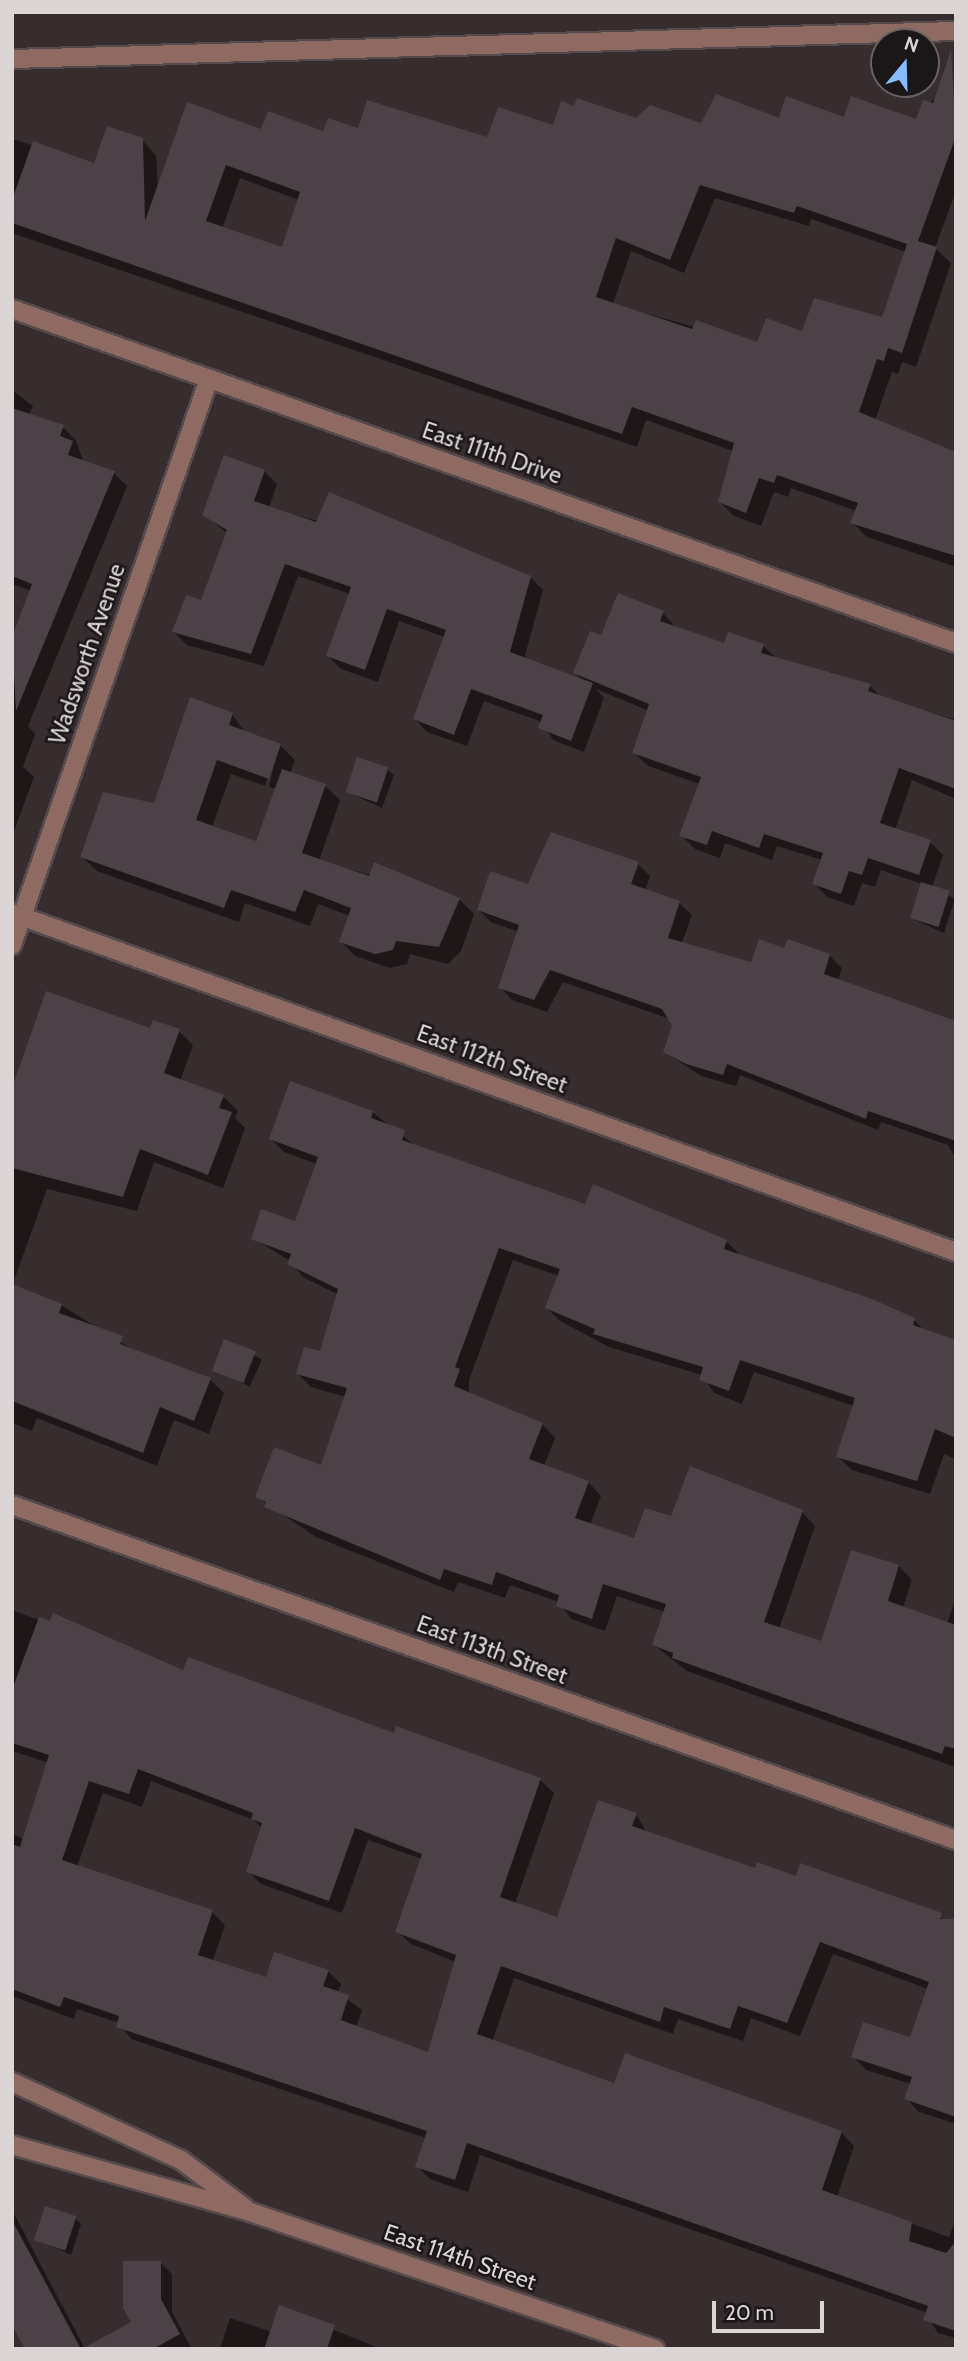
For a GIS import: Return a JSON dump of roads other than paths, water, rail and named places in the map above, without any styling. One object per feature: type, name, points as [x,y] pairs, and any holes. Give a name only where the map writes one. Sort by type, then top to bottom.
[{"type":"street","points":[[12,59],[956,31]]},
{"type":"street","name":"East 111th Drive","points":[[12,309],[956,643]]},
{"type":"street","name":"Wadsworth Avenue","points":[[12,945],[17,915],[209,379]]},
{"type":"street","name":"East 112th Street","points":[[17,915],[956,1252]]},
{"type":"street","name":"East 113th Street","points":[[12,1505],[956,1840]]},
{"type":"street","name":"East 114th Street","points":[[12,2082],[181,2160],[250,2212]]},
{"type":"street","name":"East 114th Street","points":[[12,2145],[250,2212],[652,2348]]}]
